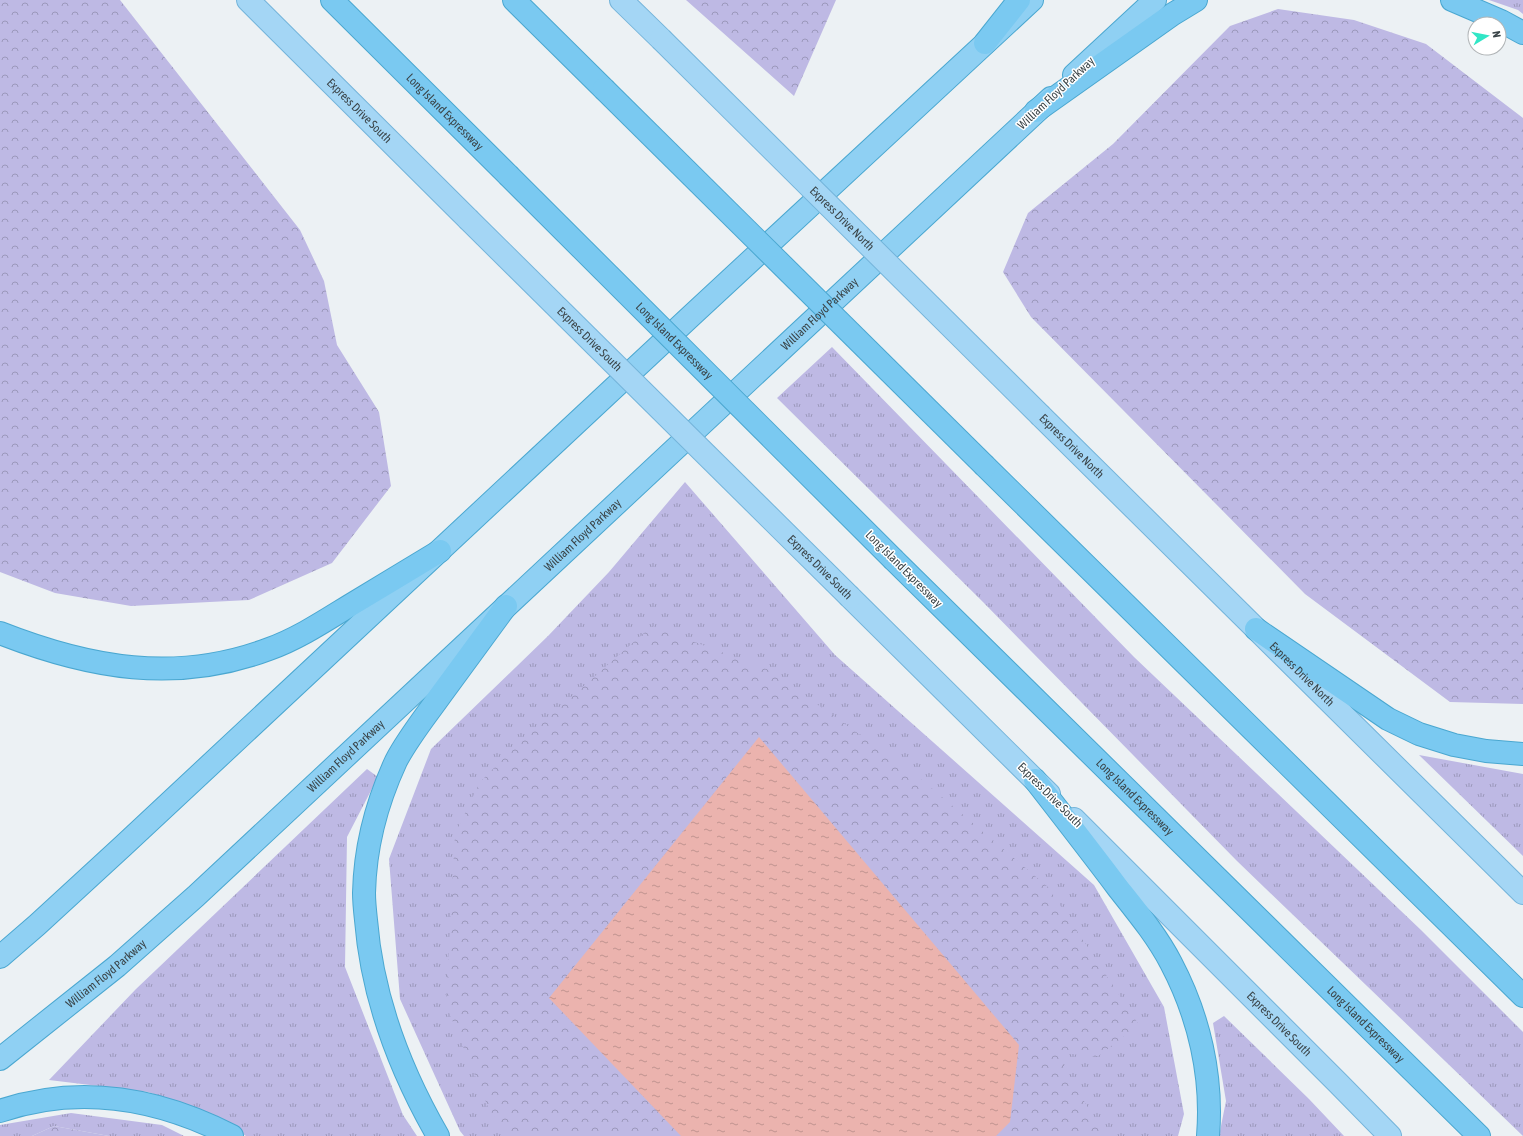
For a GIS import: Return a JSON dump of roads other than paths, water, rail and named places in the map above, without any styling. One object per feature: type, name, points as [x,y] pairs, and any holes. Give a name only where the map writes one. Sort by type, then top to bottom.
[{"type":"highway","name":"Long Island Expressway","points":[[332,0],[894,560],[1479,1136]]},
{"type":"highway","points":[[514,0],[1523,996]]},
{"type":"highway","points":[[985,43],[1018,0]]},
{"type":"highway","points":[[0,957],[123,846],[696,311],[1032,0]]},
{"type":"highway","name":"William Floyd Parkway","points":[[0,1059],[117,966],[196,896],[1155,0]]},
{"type":"highway","points":[[1036,112],[1173,14],[1196,0]]},
{"type":"highway","points":[[1452,0],[1501,21],[1523,33]]},
{"type":"highway","points":[[0,633],[70,657],[114,666],[186,668],[214,665],[239,660],[270,649],[298,636],[440,551]]},
{"type":"highway","points":[[438,1136],[399,1057],[373,973],[367,933],[364,893],[367,857],[373,826],[383,792],[397,760],[411,735],[506,606]]},
{"type":"highway","points":[[1256,629],[1388,719],[1419,734],[1454,745],[1486,751],[1523,754]]},
{"type":"highway","points":[[1035,780],[1149,928],[1171,962],[1188,998],[1200,1035],[1207,1074],[1210,1115],[1208,1136]]},
{"type":"highway","points":[[0,1111],[34,1102],[63,1098],[121,1098],[179,1112],[208,1123],[232,1136]]},
{"type":"main road","name":"Express Drive South","points":[[248,0],[1035,780],[1312,1056],[1390,1136]]},
{"type":"main road","name":"Express Drive North","points":[[620,0],[1523,894]]},
{"type":"water","points":[[759,737],[1019,1045],[1010,1122],[996,1136],[681,1136],[549,998]]}]
